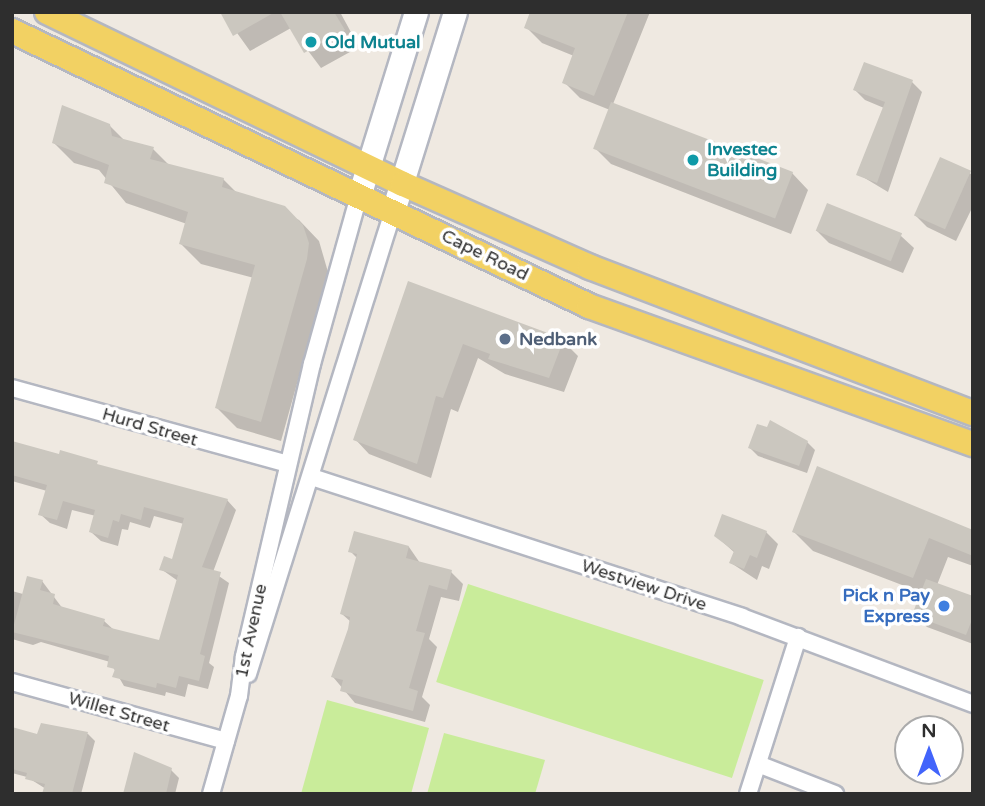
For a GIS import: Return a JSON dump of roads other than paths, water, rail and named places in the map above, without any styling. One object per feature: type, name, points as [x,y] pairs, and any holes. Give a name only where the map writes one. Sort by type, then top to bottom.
[{"type":"main road","name":"Cape Road","points":[[47,12],[403,184],[590,267],[973,413]]},
{"type":"main road","points":[[359,196],[416,12]]},
{"type":"main road","points":[[393,211],[456,12]]},
{"type":"main road","name":"Cape Road","points":[[12,32],[654,332],[821,387],[973,444]]},
{"type":"street","name":"1st Avenue","points":[[239,696],[288,464],[359,196]]},
{"type":"street","name":"1st Avenue","points":[[239,696],[266,625],[312,477],[346,350],[393,211]]},
{"type":"street","name":"Hurd Street","points":[[12,388],[288,464]]},
{"type":"street","name":"Westview Drive","points":[[312,477],[798,638],[973,704]]},
{"type":"street","points":[[748,794],[798,638]]},
{"type":"street","name":"Willet Street","points":[[12,682],[226,741]]},
{"type":"street","points":[[211,794],[239,696]]},
{"type":"street","points":[[758,764],[835,794]]},
{"type":"place","name":"Old Mutual","points":[[311,42]]},
{"type":"place","name":"Investec Building","points":[[693,160]]},
{"type":"place","name":"Nedbank","points":[[505,339]]},
{"type":"place","name":"Pick n Pay Express","points":[[944,606]]}]
